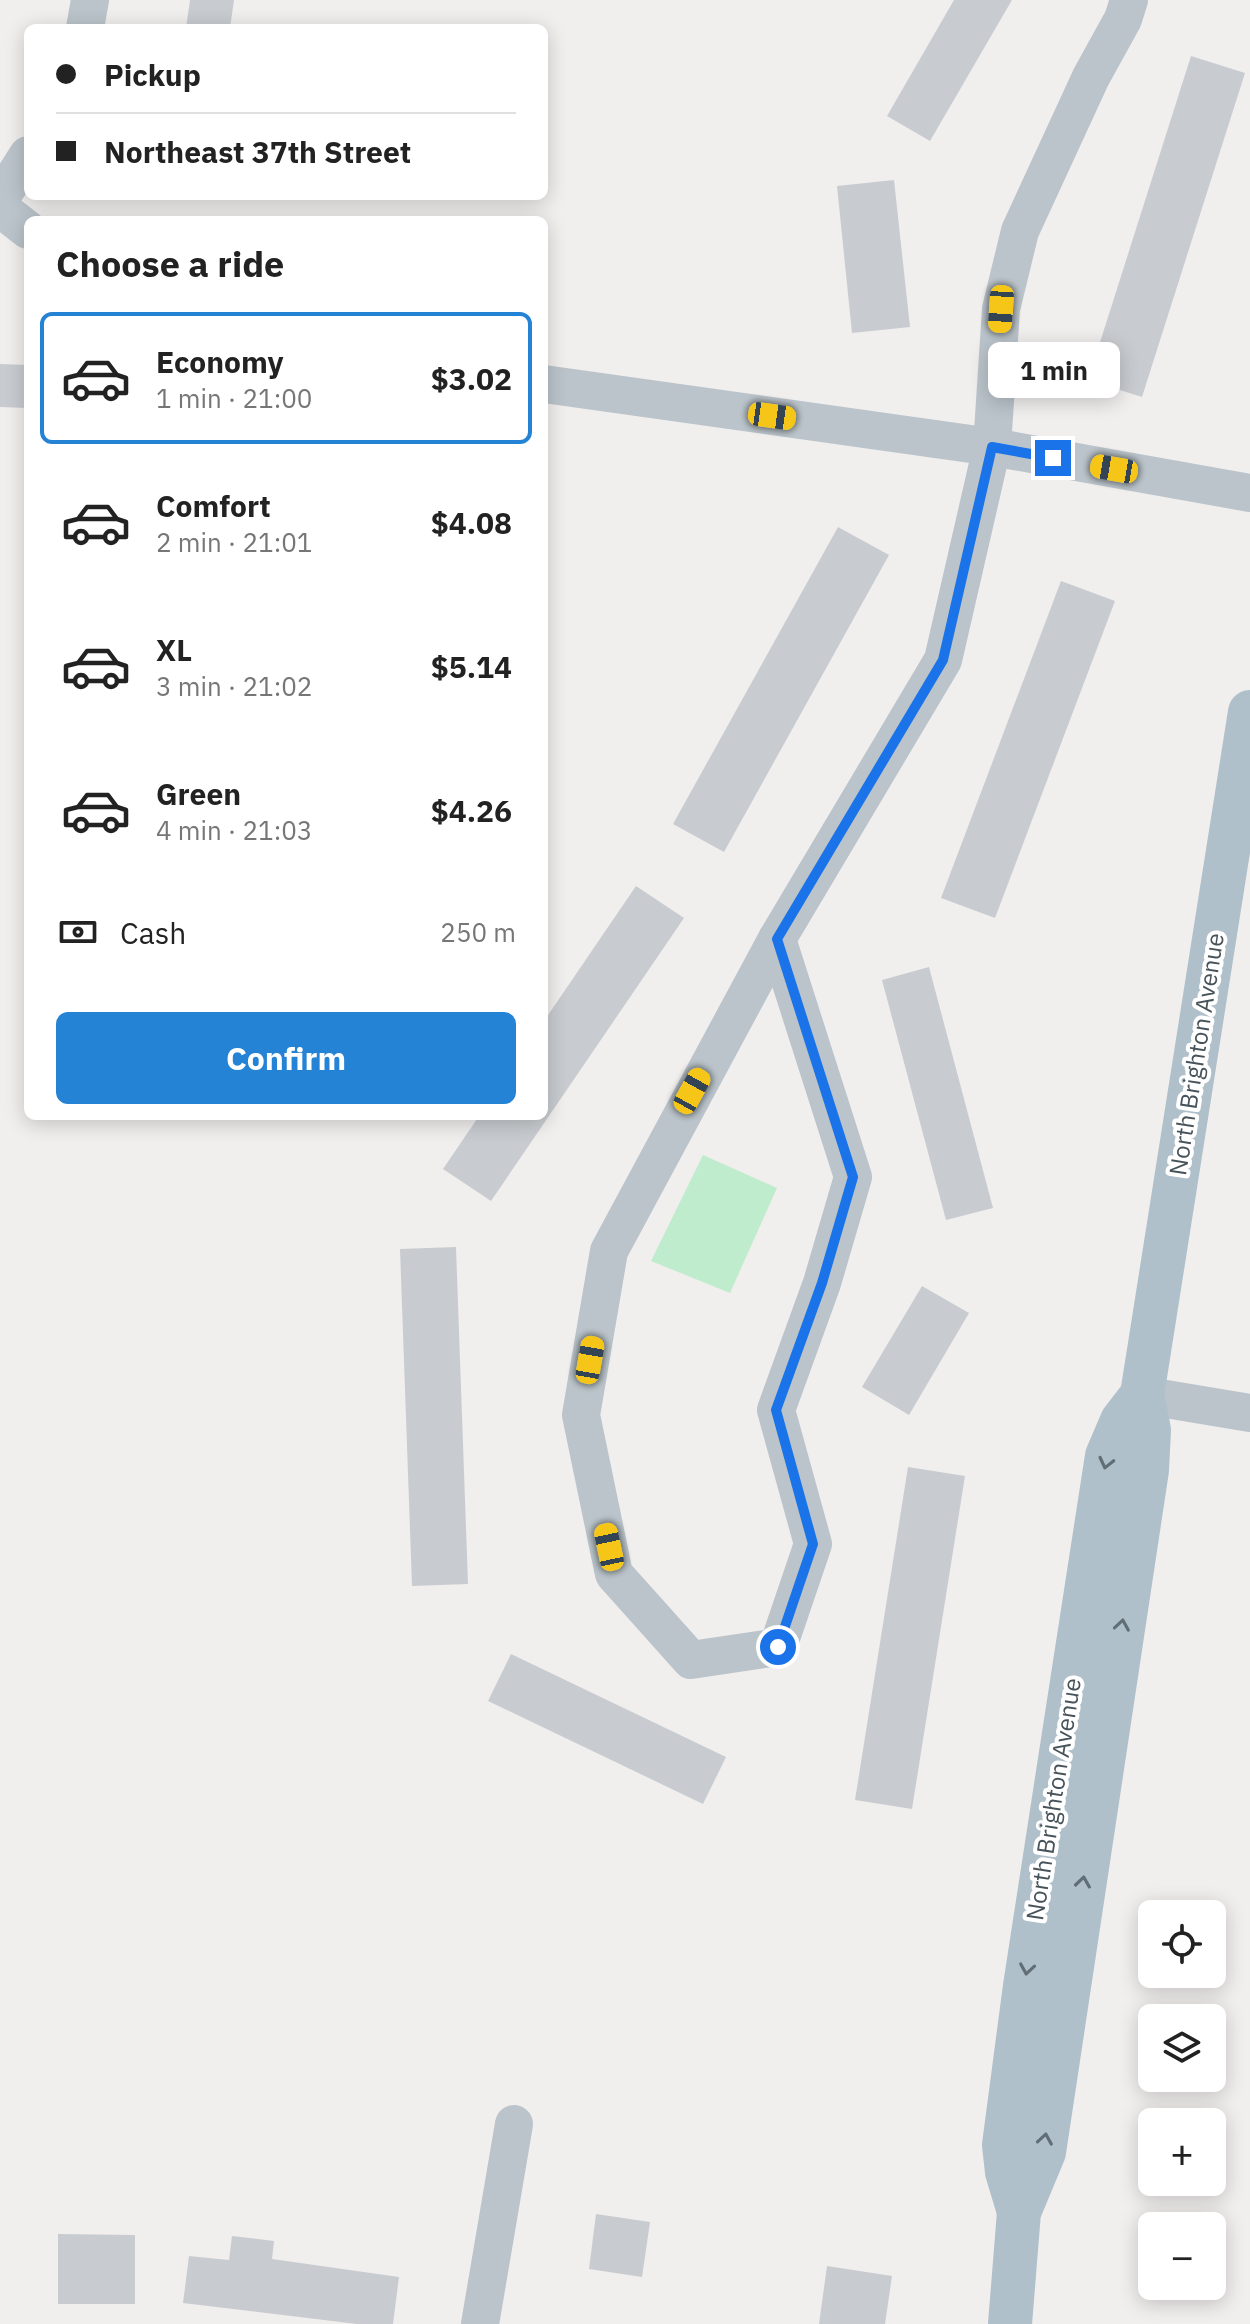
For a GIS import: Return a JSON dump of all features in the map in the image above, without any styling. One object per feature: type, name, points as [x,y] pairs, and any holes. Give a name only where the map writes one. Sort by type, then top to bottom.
[{"type":"main road","name":"North Brighton Avenue","points":[[1010,2324],[1019,2212],[1044,2152],[1147,1470],[1149,1430],[1142,1395],[1250,712]]},
{"type":"street","points":[[86,24],[90,0]]},
{"type":"street","points":[[777,939],[853,1177],[822,1283],[776,1410],[813,1544],[778,1647],[691,1660],[614,1574],[581,1415],[609,1251],[692,1091],[777,939],[943,660],[992,447],[1001,309],[1020,231],[1091,77],[1123,19],[1129,0]]},
{"type":"street","points":[[0,199],[24,161]]},
{"type":"street","points":[[0,208],[24,227]]},
{"type":"street","points":[[548,385],[992,447],[1250,493]]},
{"type":"street","points":[[1142,1395],[1250,1413]]},
{"type":"street","points":[[480,2324],[514,2124]]},
{"type":"green space","points":[[703,1155],[777,1188],[730,1293],[651,1261]]},
{"type":"building","points":[[190,0],[234,0],[231,24],[187,24]]},
{"type":"building","points":[[954,0],[1012,0],[930,141],[887,116]]},
{"type":"building","points":[[1191,56],[1245,73],[1142,397],[1088,380]]},
{"type":"building","points":[[894,180],[910,327],[852,333],[837,186]]},
{"type":"building","points":[[0,364],[24,365],[24,408],[0,407]]},
{"type":"building","points":[[838,527],[889,555],[724,852],[673,824]]},
{"type":"building","points":[[1061,581],[1115,601],[995,918],[941,898]]},
{"type":"building","points":[[636,886],[684,918],[548,1117],[548,1015]]},
{"type":"building","points":[[929,967],[993,1208],[946,1220],[882,980]]},
{"type":"building","points":[[476,1120],[546,1120],[491,1201],[443,1169]]},
{"type":"building","points":[[456,1247],[468,1584],[412,1586],[400,1249]]},
{"type":"building","points":[[922,1286],[969,1313],[909,1415],[862,1387]]},
{"type":"building","points":[[908,1467],[965,1476],[912,1809],[855,1800]]},
{"type":"building","points":[[511,1654],[726,1757],[703,1804],[488,1701]]},
{"type":"building","points":[[596,2214],[650,2222],[642,2277],[589,2269]]},
{"type":"building","points":[[58,2234],[135,2235],[135,2304],[58,2304]]},
{"type":"building","points":[[232,2236],[274,2241],[272,2259],[399,2277],[393,2324],[357,2324],[183,2303],[189,2256],[229,2260]]},
{"type":"building","points":[[827,2266],[892,2276],[885,2324],[819,2324]]},
{"type":"route","points":[[778,1647],[813,1544],[776,1410],[822,1283],[853,1177],[777,939],[943,660],[992,447],[1053,458]]}]
